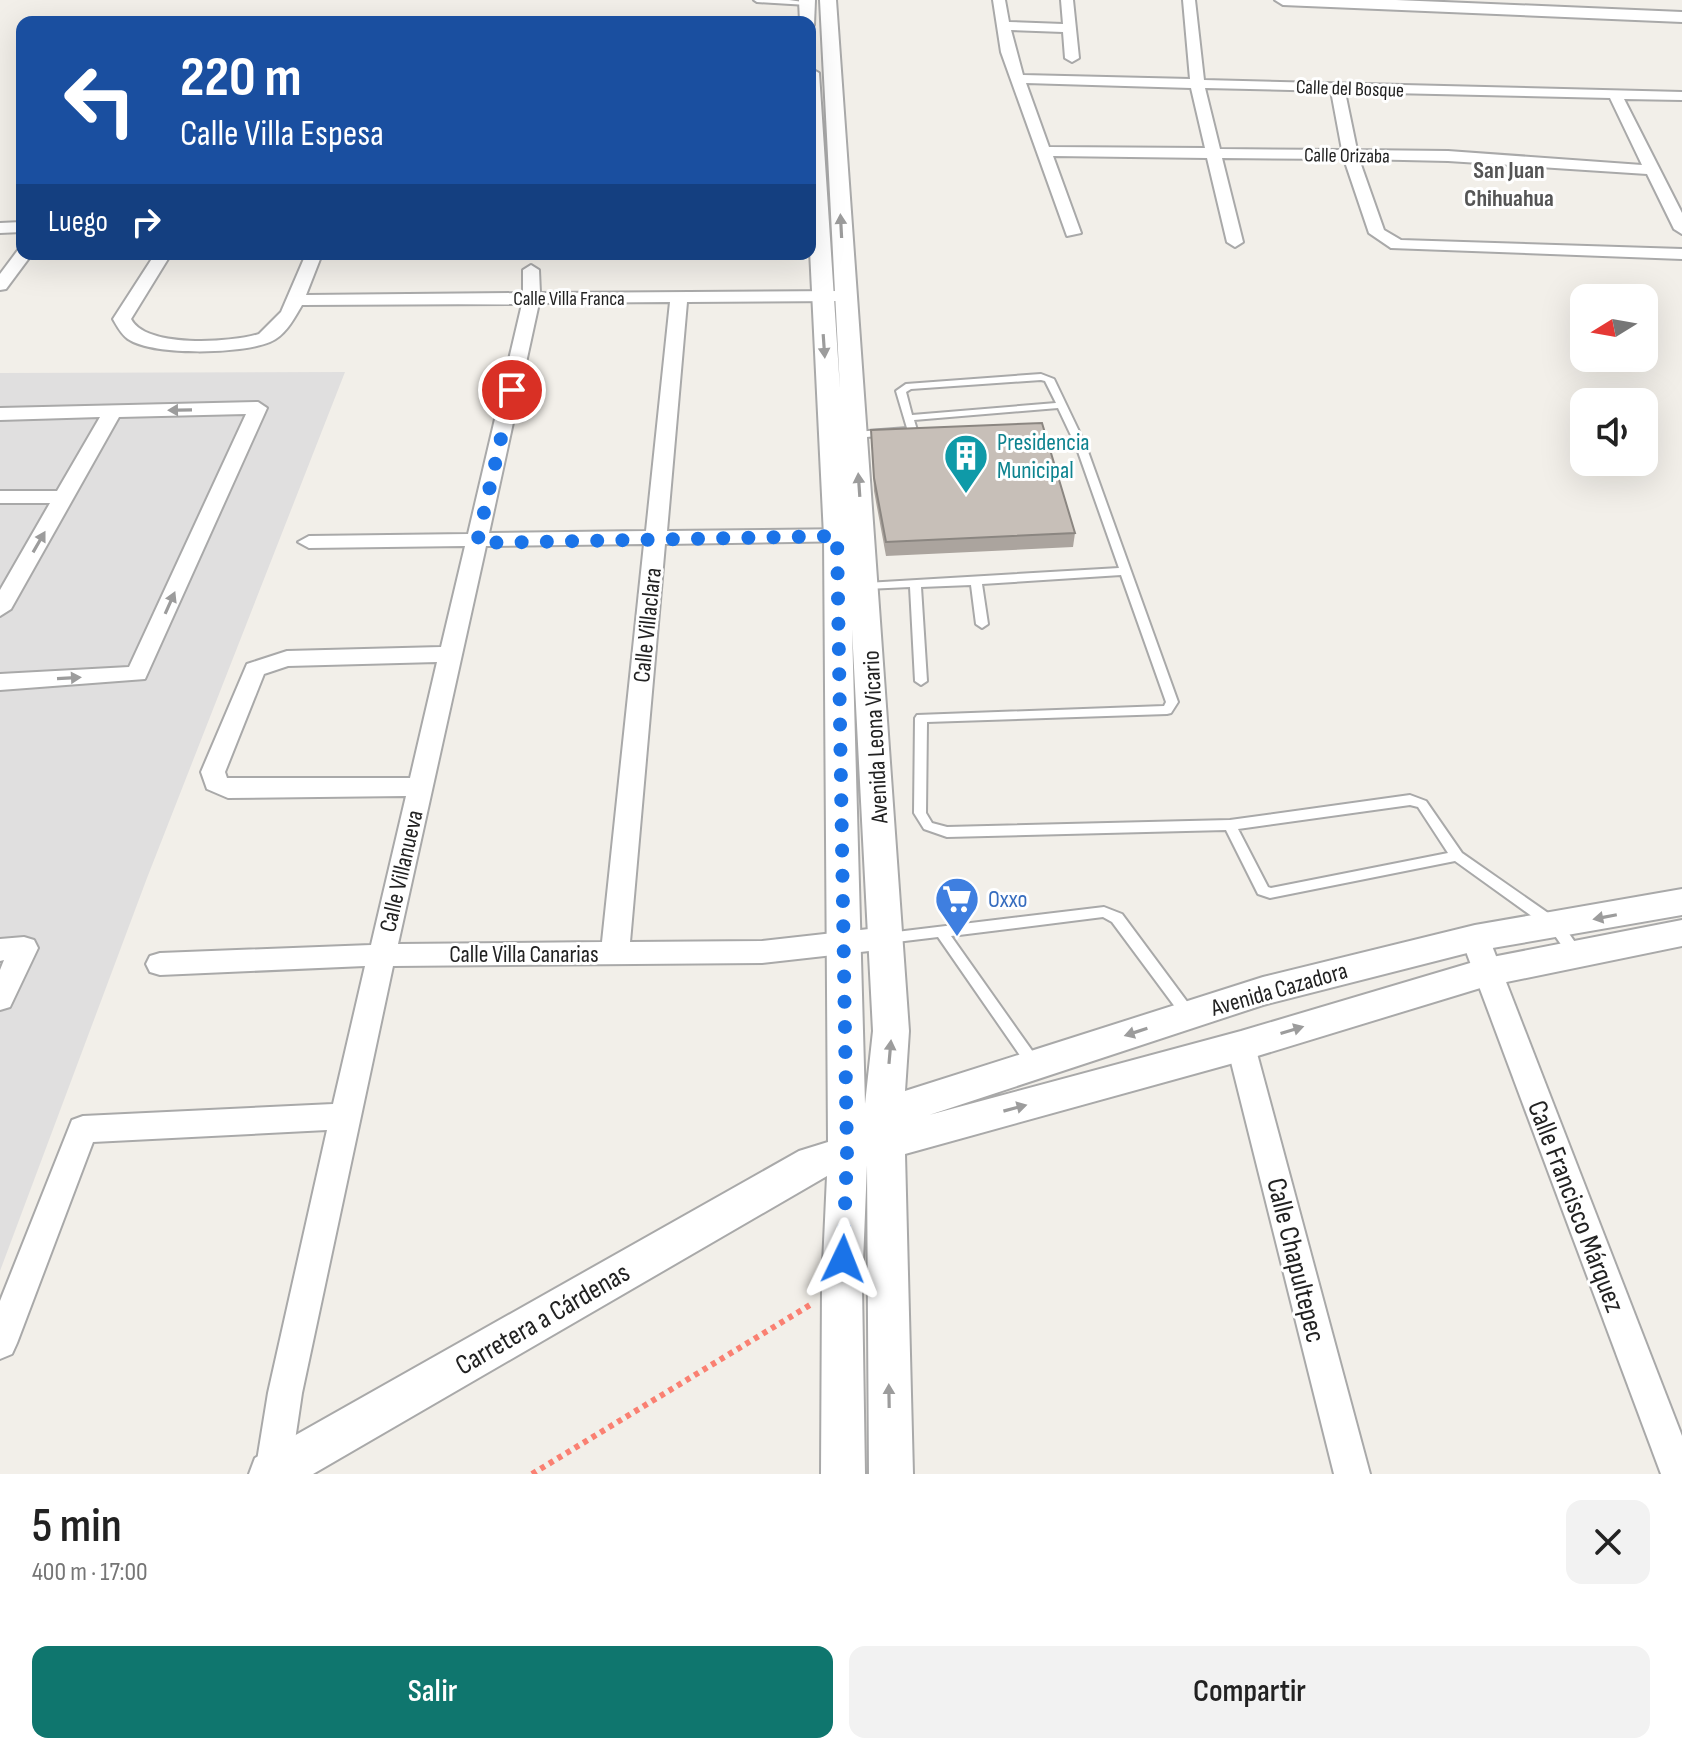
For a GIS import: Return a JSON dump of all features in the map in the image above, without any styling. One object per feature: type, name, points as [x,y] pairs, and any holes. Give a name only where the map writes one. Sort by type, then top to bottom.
[{"type":"street","points":[[999,0],[1002,26],[1018,79],[1073,233]]},
{"type":"street","points":[[1067,0],[1072,58]]},
{"type":"street","points":[[1189,0],[1197,84],[1235,242]]},
{"type":"street","points":[[1283,0],[1682,17]]},
{"type":"street","points":[[1487,0],[1682,9]]},
{"type":"street","points":[[1002,26],[1069,28]]},
{"type":"street","name":"Avenida Leona Vicario","points":[[816,32],[850,535],[866,586],[887,938],[891,1031],[885,1127],[891,1474]]},
{"type":"street","name":"Calle del Bosque","points":[[1018,79],[1682,96]]},
{"type":"street","points":[[1337,87],[1350,154],[1377,233],[1384,240],[1397,245],[1682,254]]},
{"type":"street","points":[[1615,95],[1682,229]]},
{"type":"street","name":"Calle Orizaba","points":[[1043,151],[1350,154],[1520,160],[1650,170]]},
{"type":"street","name":"Avenida Leona Vicario","points":[[816,189],[855,435],[835,1148],[842,1286],[843,1474]]},
{"type":"street","points":[[0,285],[19,260]]},
{"type":"street","points":[[159,260],[122,319],[127,330],[140,338],[178,344],[221,344],[266,338],[284,319],[311,260]]},
{"type":"street","name":"Calle Villanueva","points":[[272,1474],[285,1393],[345,1116],[532,298],[531,270]]},
{"type":"street","name":"Calle Villa Franca","points":[[294,300],[833,296]]},
{"type":"street","name":"Calle Villaclara","points":[[615,953],[679,297]]},
{"type":"street","points":[[0,414],[258,408],[137,674],[0,682]]},
{"type":"street","points":[[3,600],[113,411]]},
{"type":"street","points":[[0,497],[64,497]]},
{"type":"street","points":[[309,542],[477,543],[850,535]]},
{"type":"street","points":[[420,787],[228,789],[216,783],[213,772],[255,669],[287,659],[451,654]]},
{"type":"street","name":"Avenida Cazadora","points":[[885,1127],[955,1108],[1241,1046],[1487,972],[1565,939],[1682,902]]},
{"type":"street","name":"Avenida Cazadora","points":[[955,1108],[1034,1066],[1189,1015],[1263,991],[1475,938],[1565,939],[1682,933]]},
{"type":"street","name":"Calle Villa Canarias","points":[[160,964],[382,955],[762,952],[887,938]]},
{"type":"street","name":"Calle Francisco Márquez","points":[[1475,938],[1679,1474]]},
{"type":"street","points":[[0,950],[24,948],[0,999]]},
{"type":"street","name":"Calle Chapultepec","points":[[1241,1046],[1352,1474]]},
{"type":"street","points":[[0,1343],[83,1129],[345,1116]]},
{"type":"street","name":"Carretera a Cárdenas","points":[[272,1474],[835,1148],[885,1127]]},
{"type":"lane","points":[[757,0],[814,1]]},
{"type":"lane","points":[[855,435],[908,433],[912,430],[901,391],[909,386],[1049,379],[1063,405],[1172,702],[1167,710],[928,715],[921,718],[920,813],[928,826],[947,832],[1230,825],[1410,800],[1422,804],[1457,856],[1565,939]]},
{"type":"lane","points":[[908,418],[1063,405]]},
{"type":"lane","points":[[866,586],[1125,571]]},
{"type":"lane","points":[[976,581],[982,624]]},
{"type":"lane","points":[[915,584],[921,681]]},
{"type":"lane","points":[[1230,825],[1263,890],[1270,893],[1457,856]]},
{"type":"lane","points":[[887,938],[1104,912],[1117,918],[1189,1015]]},
{"type":"lane","points":[[942,933],[1034,1066]]},
{"type":"path","points":[[532,1474],[842,1286]]},
{"type":"shaded area","points":[[345,372],[147,878],[0,1271],[0,373]]},
{"type":"building","name":"Presidencia Municipal","points":[[1042,423],[1075,533],[886,542],[874,478],[871,430]]},
{"type":"place","name":"Presidencia Municipal","points":[[966,495]]},
{"type":"place","name":"Oxxo","points":[[957,938]]},
{"type":"district","name":"San Juan Chihuahua","points":[[1509,184]]},
{"type":"route","points":[[512,390],[477,543],[837,536],[847,1154],[843,1259]]}]
